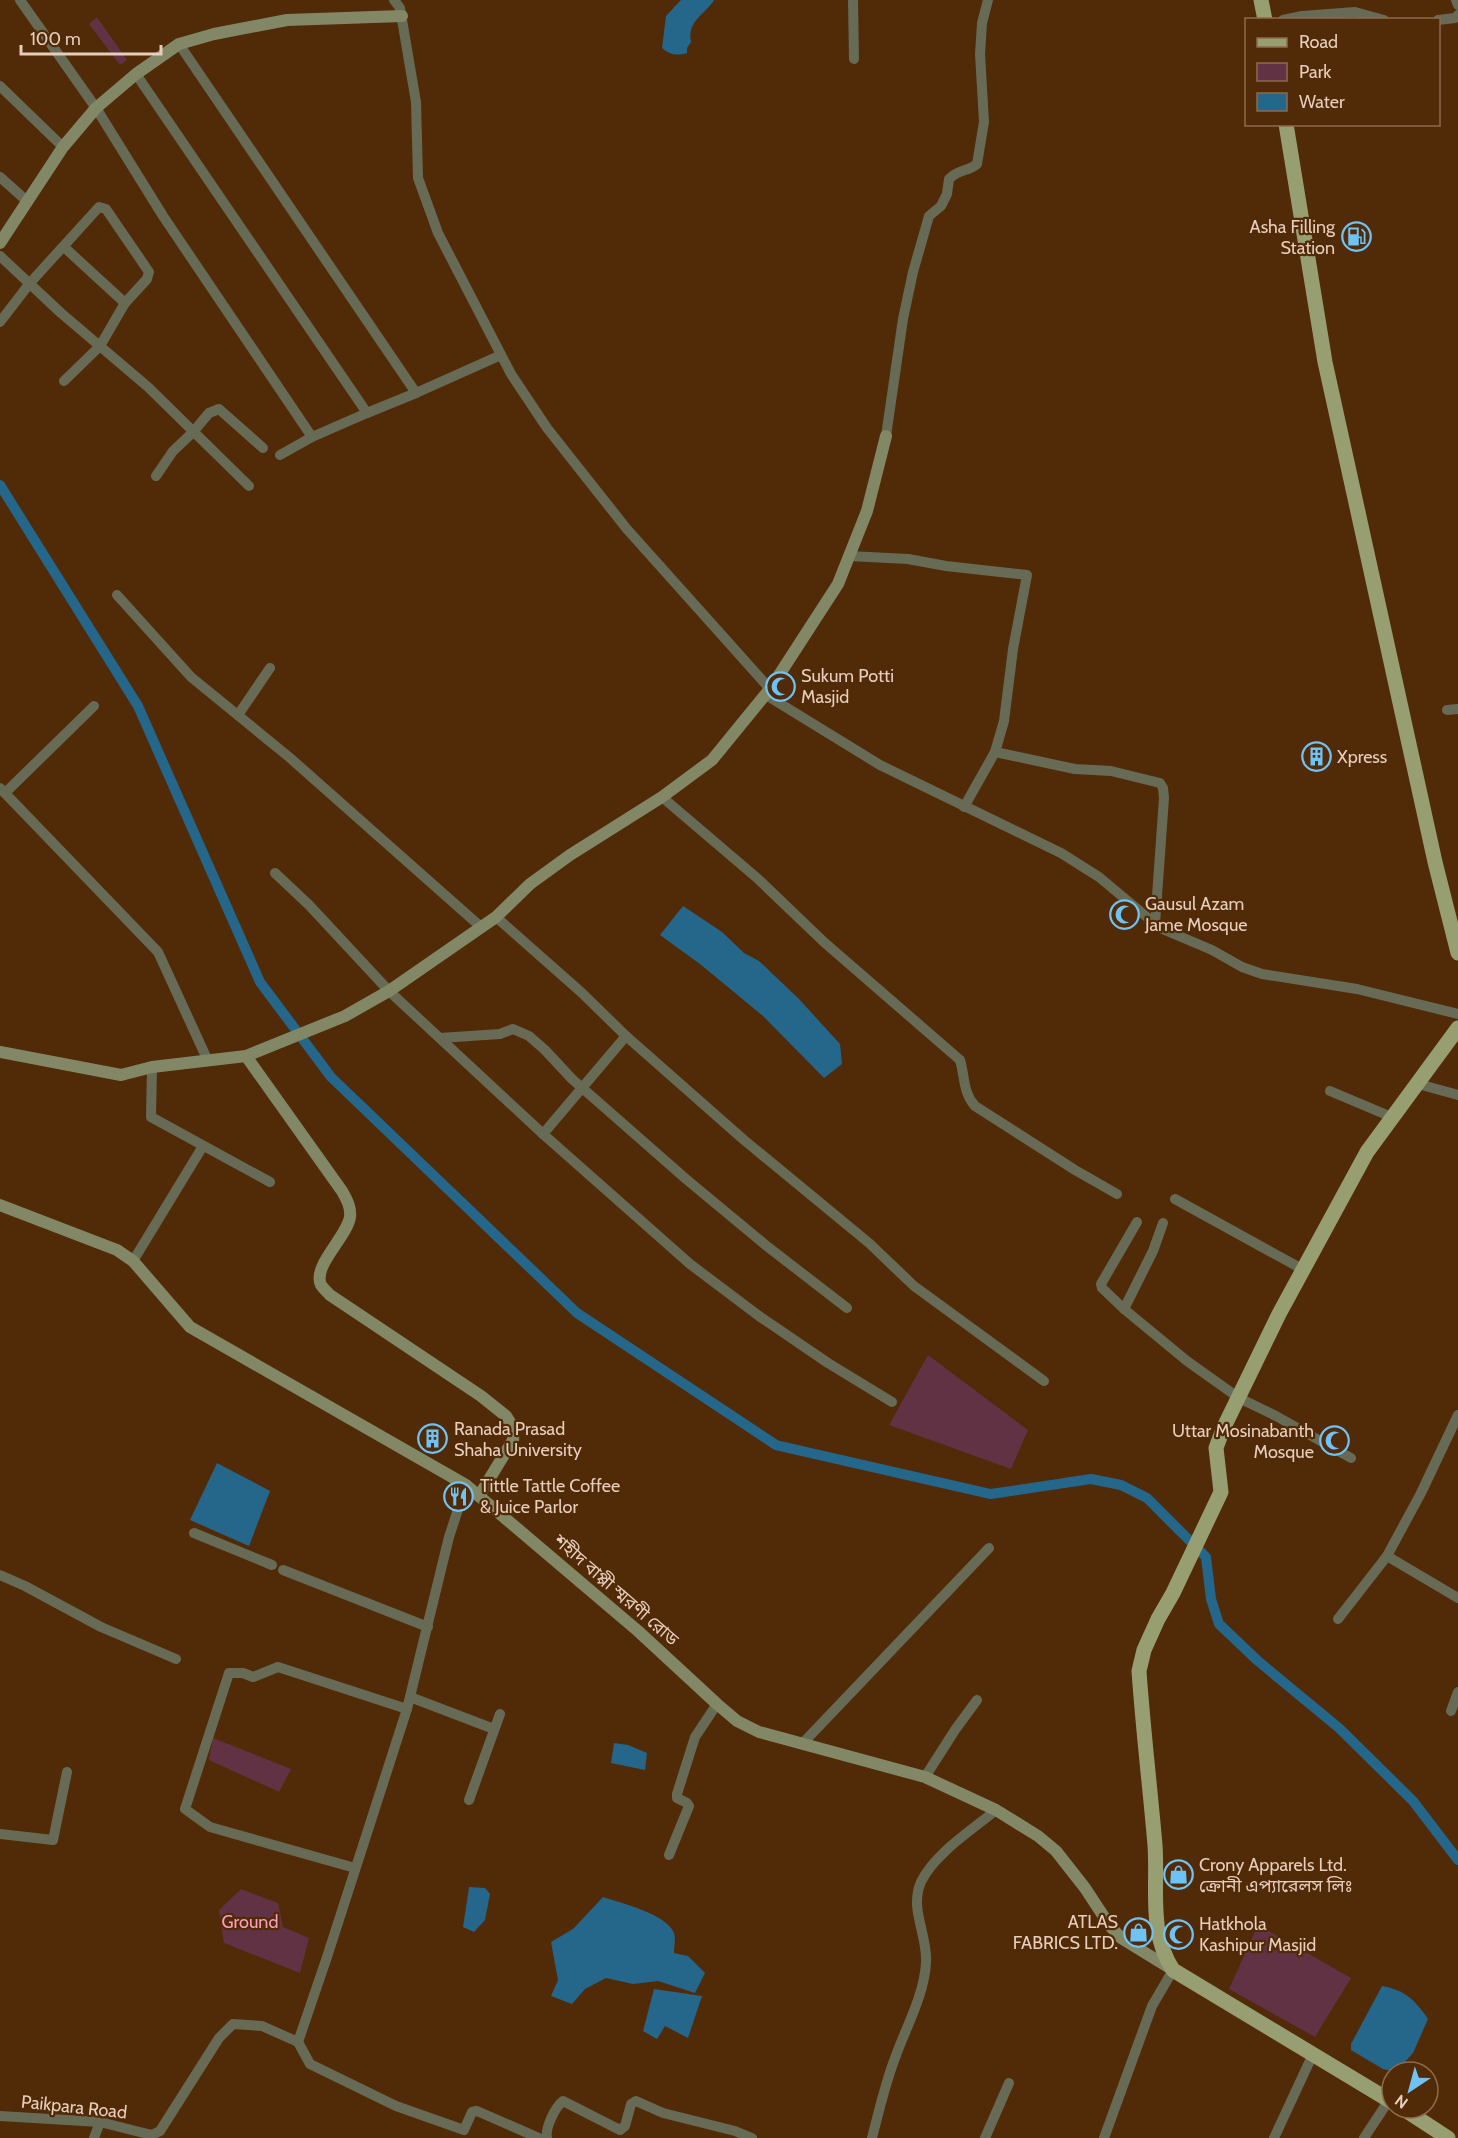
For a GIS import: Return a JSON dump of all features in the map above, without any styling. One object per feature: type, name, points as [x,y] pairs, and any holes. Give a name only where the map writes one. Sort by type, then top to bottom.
[{"type":"main road","points":[[1261,0],[1266,18]]},
{"type":"main road","points":[[1286,126],[1325,362],[1407,738],[1458,953]]},
{"type":"main road","points":[[1380,2095],[1173,1970],[1161,1949],[1156,1929],[1155,1847],[1139,1671],[1144,1650],[1221,1492],[1216,1448],[1223,1429],[1302,1269],[1367,1152],[1458,1028]]},
{"type":"main road","points":[[1420,2120],[1448,2138]]},
{"type":"street","points":[[20,0],[96,108],[163,216],[312,437]]},
{"type":"street","points":[[394,0],[402,16],[416,102],[418,178],[438,232],[511,375],[546,428],[626,528],[768,692],[880,765],[1061,853],[1099,877],[1155,924],[1212,950],[1242,967],[1262,974],[1357,989],[1458,1014]]},
{"type":"street","points":[[853,0],[854,59]]},
{"type":"street","points":[[0,1052],[121,1075],[152,1067],[246,1056],[345,1016],[389,991],[482,927],[546,872],[662,797],[712,760],[768,692],[838,584],[867,511],[886,436],[912,272],[929,216],[941,206],[947,194],[949,178],[956,172],[970,170],[977,164],[984,122],[980,54],[982,22],[988,0]]},
{"type":"street","points":[[1456,0],[1458,5]]},
{"type":"street","points":[[1300,18],[1355,12],[1377,18]]},
{"type":"street","points":[[0,243],[63,147],[96,108],[136,74],[179,44],[214,34],[287,20],[402,16]]},
{"type":"street","points":[[1440,20],[1457,17]]},
{"type":"street","points":[[179,44],[416,393]]},
{"type":"street","points":[[136,74],[367,413]]},
{"type":"street","points":[[0,86],[63,147]]},
{"type":"street","points":[[0,177],[28,202]]},
{"type":"street","points":[[0,322],[30,283],[89,216],[99,207],[106,209],[149,272],[147,279],[125,303],[100,346],[64,381]]},
{"type":"street","points":[[64,247],[125,303]]},
{"type":"street","points":[[0,256],[61,314],[148,387],[249,486]]},
{"type":"street","points":[[280,455],[312,437],[501,355]]},
{"type":"street","points":[[156,476],[173,451],[193,432],[209,412],[219,409],[263,448]]},
{"type":"street","points":[[849,556],[908,559],[946,566],[1027,575],[1013,649],[1004,721],[995,752],[964,807]]},
{"type":"street","points":[[117,595],[191,677],[298,765],[482,927]]},
{"type":"street","points":[[238,715],[270,668]]},
{"type":"street","points":[[94,706],[2,791],[158,952],[208,1061]]},
{"type":"street","points":[[995,752],[1075,770],[1111,771],[1160,783],[1164,798],[1155,924]]},
{"type":"street","points":[[662,797],[757,878],[825,943],[960,1060],[965,1090],[975,1106],[1117,1194]]},
{"type":"street","points":[[275,873],[309,905],[389,991],[543,1134],[690,1264],[759,1316],[828,1363],[892,1402]]},
{"type":"street","points":[[496,917],[582,993],[626,1036],[744,1140],[869,1243],[914,1286],[1044,1381]]},
{"type":"street","points":[[440,1038],[500,1034],[513,1029],[529,1036],[583,1089],[686,1179],[847,1308]]},
{"type":"street","points":[[543,1134],[626,1036]]},
{"type":"street","points":[[246,1056],[342,1191],[350,1206],[350,1218],[346,1228],[323,1265],[319,1276],[321,1286],[330,1295],[481,1396],[506,1416],[514,1429],[513,1440],[479,1496]]},
{"type":"street","points":[[152,1067],[151,1117],[270,1182]]},
{"type":"street","points":[[1418,1084],[1458,1095]]},
{"type":"street","points":[[1330,1091],[1394,1118]]},
{"type":"street","points":[[133,1261],[203,1146]]},
{"type":"street","points":[[1175,1199],[1302,1269]]},
{"type":"street","name":"শহীদ বাপ্পী স্মরণী রোড","points":[[0,1205],[117,1250],[133,1261],[190,1327],[466,1485],[638,1631],[737,1721],[759,1732],[925,1777],[996,1810],[1038,1836],[1056,1851],[1121,1938],[1173,1970]]},
{"type":"street","points":[[1137,1222],[1101,1284],[1102,1288],[1187,1361],[1239,1398],[1351,1458]]},
{"type":"street","points":[[1124,1309],[1153,1251],[1163,1223]]},
{"type":"street","points":[[1338,1619],[1387,1556],[1458,1415]]},
{"type":"street","points":[[466,1485],[449,1537],[407,1709],[298,2042],[305,2059],[310,2064],[411,2112],[464,2130],[472,2112],[477,2110],[539,2138]]},
{"type":"street","points":[[194,1533],[272,1565]]},
{"type":"street","points":[[802,1744],[989,1548]]},
{"type":"street","points":[[1387,1556],[1458,1598]]},
{"type":"street","points":[[283,1570],[428,1627]]},
{"type":"street","points":[[0,1575],[100,1627],[176,1659]]},
{"type":"street","points":[[355,1868],[210,1827],[185,1809],[229,1673],[243,1673],[253,1677],[278,1667],[407,1709]]},
{"type":"street","points":[[1451,1712],[1458,1692]]},
{"type":"street","points":[[410,1697],[494,1729]]},
{"type":"street","points":[[925,1777],[977,1700]]},
{"type":"street","points":[[669,1855],[689,1806],[677,1798],[677,1794],[695,1737],[717,1704]]},
{"type":"street","points":[[470,1800],[500,1714]]},
{"type":"street","points":[[0,1834],[53,1840],[67,1772]]},
{"type":"street","points":[[872,2138],[894,2059],[916,2006],[925,1977],[927,1960],[918,1916],[917,1891],[936,1860],[996,1810]]},
{"type":"street","points":[[1104,2138],[1152,2006],[1173,1970]]},
{"type":"street","name":"Paikpara Road","points":[[0,2116],[100,2122],[152,2135],[158,2133],[219,2038],[233,2024],[262,2026],[298,2042]]},
{"type":"street","points":[[1274,2138],[1313,2054]]},
{"type":"street","points":[[985,2138],[1009,2082]]},
{"type":"street","points":[[546,2138],[546,2132],[558,2104],[563,2101],[620,2130],[625,2126],[632,2104],[636,2102],[663,2113],[735,2131],[752,2138]]},
{"type":"street","points":[[1364,2138],[1380,2119]]},
{"type":"street","points":[[94,2138],[100,2122]]},
{"type":"green space","points":[[97,17],[127,60],[120,65],[89,24]]},
{"type":"green space","points":[[928,1355],[1028,1430],[1011,1469],[889,1425]]},
{"type":"green space","points":[[213,1738],[291,1769],[279,1792],[209,1760]]},
{"type":"green space","name":"Ground","points":[[241,1889],[278,1903],[283,1927],[309,1938],[300,1973],[224,1943],[219,1910]]},
{"type":"green space","points":[[1258,1925],[1351,1978],[1315,2037],[1229,1989]]},
{"type":"water","points":[[681,0],[714,0],[694,23],[687,53],[677,55],[662,48],[666,16]]},
{"type":"water","points":[[683,906],[722,932],[744,953],[759,961],[799,999],[840,1044],[842,1064],[824,1078],[763,1016],[700,964],[660,935]]},
{"type":"water","points":[[217,1463],[270,1491],[249,1546],[190,1520]]},
{"type":"water","points":[[614,1743],[628,1745],[647,1753],[645,1770],[611,1763]]},
{"type":"water","points":[[469,1887],[485,1888],[490,1894],[485,1920],[474,1932],[463,1927]]},
{"type":"water","points":[[603,1897],[643,1910],[670,1926],[675,1935],[674,1953],[688,1956],[705,1973],[695,1993],[658,1981],[633,1984],[606,1978],[585,1989],[572,2004],[551,1996],[558,1980],[551,1942],[573,1929]]},
{"type":"water","points":[[1382,1986],[1397,1990],[1409,1997],[1428,2019],[1413,2053],[1407,2060],[1380,2060],[1380,2067],[1351,2050],[1351,2044]]},
{"type":"water","points":[[654,1989],[702,1996],[688,2038],[665,2026],[657,2039],[643,2031]]},
{"type":"waterway","points":[[0,485],[138,706],[260,982],[331,1077],[577,1313],[776,1445],[991,1494],[1091,1479],[1121,1485],[1147,1498],[1206,1557],[1211,1599],[1219,1624],[1258,1661],[1339,1728],[1413,1801],[1458,1860]]},
{"type":"place","name":"Asha Filling Station","points":[[1356,237]]},
{"type":"place","name":"Sukum Potti Masjid","points":[[780,686]]},
{"type":"place","name":"Xpress","points":[[1316,757]]},
{"type":"place","name":"Gausul Azam Jame Mosque","points":[[1124,914]]},
{"type":"place","name":"Ranada Prasad Shaha University","points":[[433,1439]]},
{"type":"place","name":"Uttar Mosinabanth Mosque","points":[[1335,1441]]},
{"type":"place","name":"Tittle Tattle Coffee & Juice Parlor","points":[[459,1496]]},
{"type":"place","name":"Crony Apparels Ltd. ক্রোনী এপ্যারেলস লিঃ","points":[[1178,1875]]},
{"type":"place","name":"ATLAS FABRICS LTD.","points":[[1139,1932]]},
{"type":"place","name":"Hatkhola Kashipur Masjid","points":[[1178,1934]]}]
